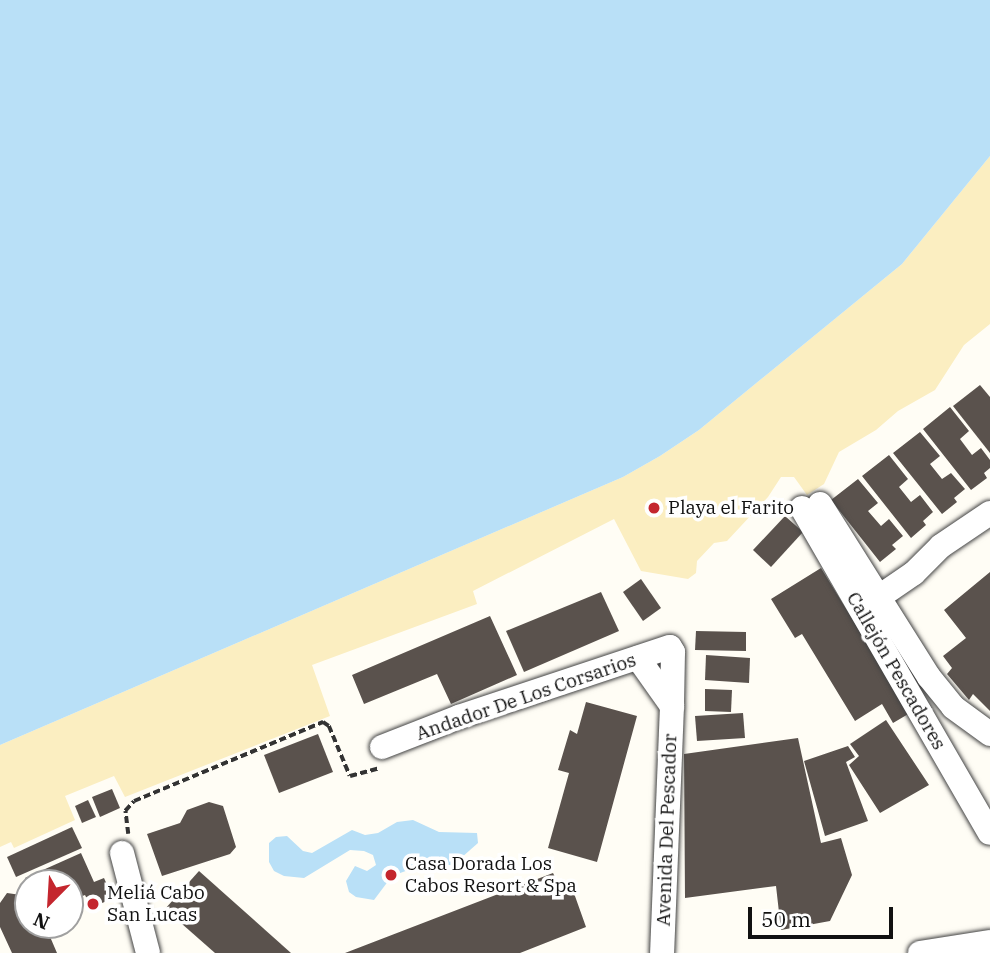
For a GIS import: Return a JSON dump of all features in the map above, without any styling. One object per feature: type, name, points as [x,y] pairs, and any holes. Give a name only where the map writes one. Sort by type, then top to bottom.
[{"type":"street","name":"Callejón Pescadores","points":[[879,597],[811,506],[990,833]]},
{"type":"street","points":[[990,513],[941,546],[914,573],[879,597],[941,692],[966,717],[990,734]]},
{"type":"street","name":"Andador De Los Corsarios","points":[[382,747],[458,717],[670,647]]},
{"type":"street","name":"Avenida Del Pescador","points":[[662,953],[672,706],[673,652],[670,647]]},
{"type":"street","name":"Avenida Del Pescador","points":[[638,658],[672,706]]},
{"type":"street","points":[[122,853],[148,953]]},
{"type":"street","points":[[920,953],[990,942]]},
{"type":"path","points":[[122,853],[128,837],[125,811],[134,801],[323,722],[329,726],[349,776],[354,778],[384,765],[382,747]]},
{"type":"sand","name":"Playa el Farito","points":[[990,156],[990,324],[964,345],[935,390],[898,411],[876,430],[839,452],[824,484],[807,495],[794,477],[781,477],[768,497],[727,541],[714,543],[697,561],[696,573],[688,579],[641,571],[614,519],[473,591],[477,604],[312,665],[330,716],[125,797],[114,776],[65,796],[75,820],[14,848],[11,842],[0,847],[0,745],[623,477],[660,456],[699,430],[902,264]]},
{"type":"water","points":[[0,0],[990,0],[990,156],[902,264],[699,430],[660,456],[623,477],[0,745]]},
{"type":"water","points":[[413,820],[439,832],[477,833],[478,843],[453,865],[422,865],[392,876],[374,900],[356,897],[349,892],[346,881],[355,866],[367,871],[376,865],[373,855],[364,851],[350,850],[304,878],[284,876],[274,871],[269,862],[269,843],[276,837],[287,836],[303,851],[312,853],[352,830],[365,835],[378,833],[397,822]]},
{"type":"building","points":[[980,385],[990,397],[990,453],[953,406]]},
{"type":"building","points":[[950,407],[969,431],[960,439],[972,455],[981,448],[990,460],[990,468],[984,473],[987,478],[971,490],[923,429]]},
{"type":"building","points":[[920,432],[940,456],[930,464],[942,479],[951,473],[965,489],[954,498],[957,502],[942,514],[893,453]]},
{"type":"building","points":[[889,455],[908,479],[899,487],[911,502],[920,495],[933,512],[923,521],[926,525],[911,538],[862,476]]},
{"type":"building","points":[[858,479],[878,503],[868,511],[881,526],[889,519],[903,536],[892,545],[896,549],[880,562],[831,500]]},
{"type":"building","points":[[785,516],[803,532],[771,567],[753,550]]},
{"type":"building","points":[[821,568],[910,713],[893,723],[882,704],[855,721],[802,634],[795,638],[771,599]]},
{"type":"building","points":[[990,572],[990,711],[973,694],[969,700],[947,674],[952,668],[943,656],[966,638],[944,610]]},
{"type":"building","points":[[641,579],[661,608],[643,621],[623,592]]},
{"type":"building","points":[[601,592],[619,631],[524,672],[506,631]]},
{"type":"building","points":[[490,616],[517,675],[451,704],[437,674],[364,704],[352,675]]},
{"type":"building","points":[[696,631],[746,632],[746,651],[695,650]]},
{"type":"building","points":[[706,655],[750,658],[749,683],[705,680]]},
{"type":"building","points":[[705,689],[732,690],[731,712],[705,711]]},
{"type":"building","points":[[586,702],[637,716],[597,862],[548,848],[569,773],[558,770],[570,730],[577,734]]},
{"type":"building","points":[[743,713],[745,738],[697,741],[695,716]]},
{"type":"building","points":[[886,720],[929,785],[880,813],[849,765],[859,756],[850,744]]},
{"type":"building","points":[[318,734],[333,772],[279,793],[264,755]]},
{"type":"building","points":[[798,738],[821,843],[841,838],[852,875],[830,921],[781,930],[776,886],[685,898],[684,754]]},
{"type":"building","points":[[848,746],[855,757],[846,762],[868,821],[825,836],[804,761]]},
{"type":"building","points":[[112,789],[120,808],[100,817],[92,797]]},
{"type":"building","points":[[88,800],[96,817],[82,823],[75,806]]},
{"type":"building","points":[[209,802],[223,806],[236,847],[230,854],[162,876],[147,834],[180,823],[187,810]]},
{"type":"building","points":[[72,827],[82,848],[34,869],[14,869],[14,873],[7,857]]},
{"type":"building","points":[[81,853],[94,882],[104,878],[113,898],[98,905],[93,896],[87,899],[84,895],[84,869],[45,869]]},
{"type":"building","points":[[199,871],[291,953],[215,953],[165,909]]},
{"type":"building","points":[[553,873],[559,885],[570,882],[586,927],[520,953],[345,953]]},
{"type":"building","points":[[7,893],[14,894],[14,939],[51,939],[57,953],[12,953],[0,927],[0,903]]},
{"type":"place","name":"Playa el Farito","points":[[654,508]]},
{"type":"place","name":"Casa Dorada Los Cabos Resort & Spa","points":[[391,875]]},
{"type":"place","name":"Meliá Cabo San Lucas","points":[[93,904]]}]
